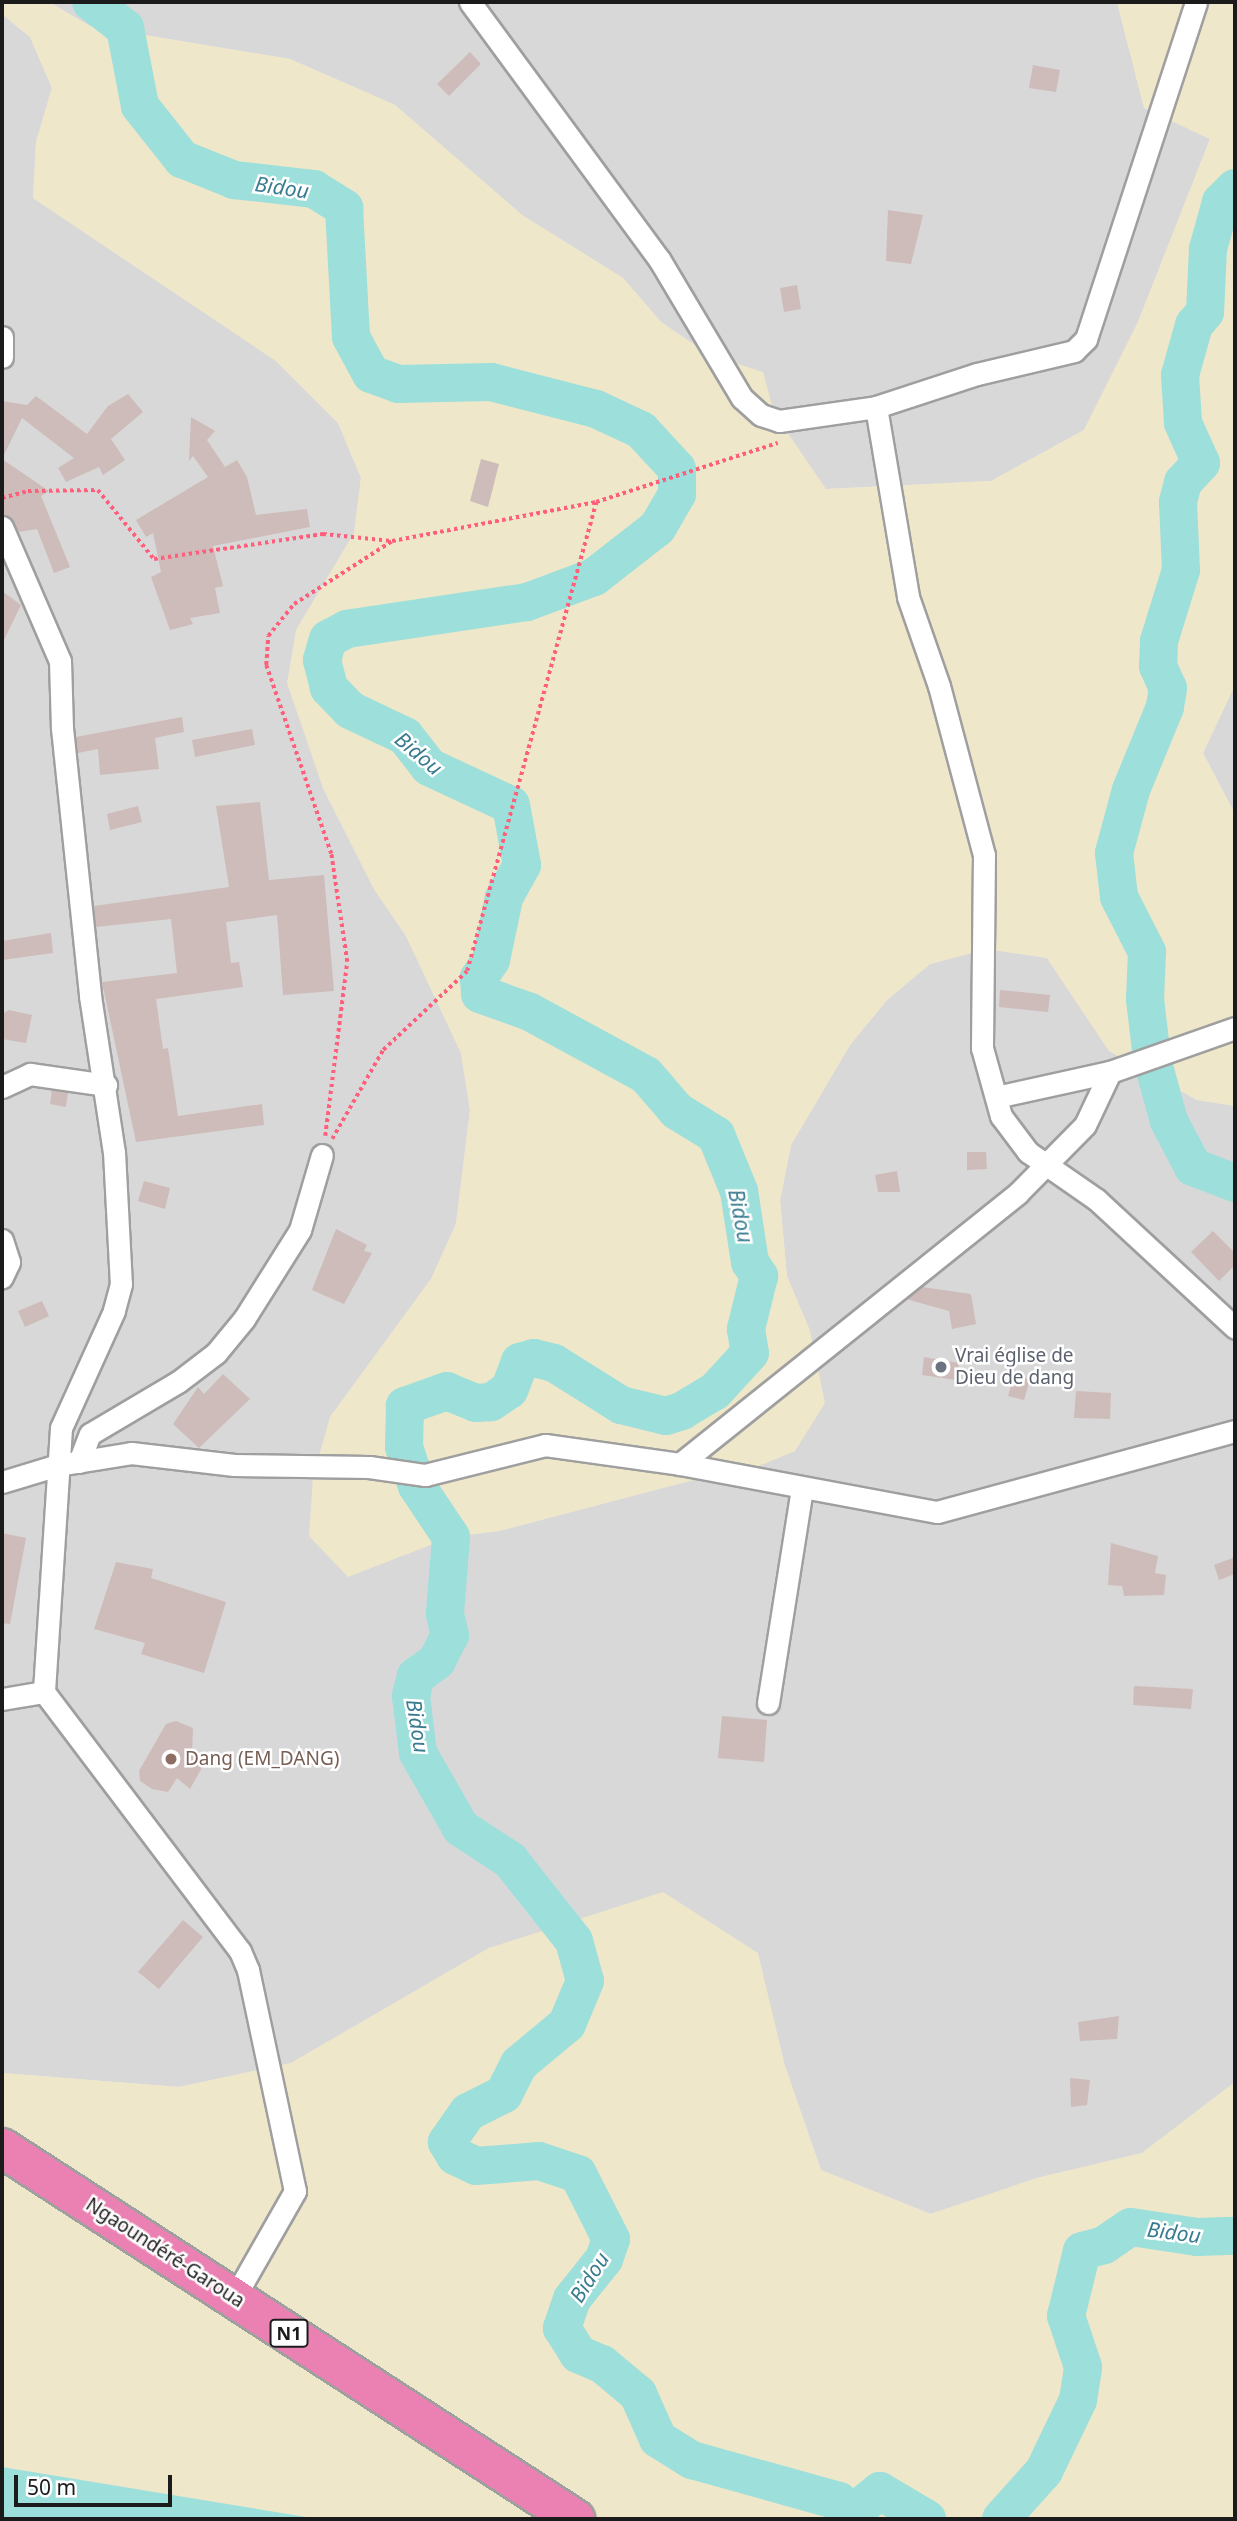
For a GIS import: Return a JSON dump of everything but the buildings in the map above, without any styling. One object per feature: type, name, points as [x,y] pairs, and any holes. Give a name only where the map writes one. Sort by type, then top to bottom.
[{"type":"highway","name":"Ngaoundéré-Garoua","points":[[2,2148],[575,2519]]},
{"type":"street","points":[[470,2],[659,259],[742,398],[779,421],[876,407],[977,374],[1073,351],[1086,339],[1196,2]]},
{"type":"street","points":[[2,337],[2,358]]},
{"type":"street","points":[[876,407],[908,597],[939,686],[984,855],[982,1048],[996,1097],[1015,1139],[1045,1167],[1097,1199],[1235,1328]]},
{"type":"street","points":[[2,527],[58,651],[90,996],[106,1085],[121,1284],[114,1311],[67,1403],[58,1465],[44,1692],[240,1951],[247,1970],[295,2191],[234,2298]]},
{"type":"street","points":[[996,1097],[1110,1072],[1235,1028]]},
{"type":"street","points":[[680,1464],[1045,1167],[1097,1109],[1110,1072]]},
{"type":"street","points":[[2,1087],[30,1074],[106,1085]]},
{"type":"street","points":[[79,1462],[89,1434],[178,1382],[216,1353],[244,1319],[300,1230],[322,1155]]},
{"type":"street","points":[[2,1240],[9,1262],[2,1277]]},
{"type":"street","points":[[2,1482],[58,1465],[131,1453],[234,1465],[399,1471],[425,1475],[545,1445],[680,1464],[802,1489],[937,1512],[1235,1431]]},
{"type":"street","points":[[768,1703],[802,1489]]},
{"type":"street","points":[[2,1699],[44,1692]]},
{"type":"path","points":[[2,498],[28,491],[98,490],[155,559],[323,534],[392,541],[596,502],[791,439]]},
{"type":"path","points":[[322,1155],[383,1049],[467,971],[596,502]]},
{"type":"path","points":[[322,1155],[347,962],[331,854],[266,665],[268,636],[294,604],[392,541]]},
{"type":"shaded area","points":[[2,2],[49,2],[90,26],[290,59],[395,105],[522,215],[623,278],[661,322],[708,354],[763,372],[774,413],[826,489],[991,481],[1084,430],[1138,322],[1210,139],[1144,108],[1117,2],[1235,2],[1235,685],[1203,753],[1235,814],[1235,1106],[1197,1100],[1109,1051],[1047,958],[987,949],[930,964],[887,1000],[850,1045],[791,1145],[780,1200],[787,1276],[810,1331],[825,1403],[795,1451],[742,1473],[720,1473],[499,1531],[451,1537],[348,1577],[309,1536],[313,1477],[330,1417],[431,1279],[456,1224],[470,1110],[461,1053],[406,936],[374,889],[323,788],[287,683],[296,630],[354,533],[361,478],[338,423],[276,361],[33,198],[36,142],[52,88],[30,37],[2,14]]},
{"type":"shaded area","points":[[49,2],[1117,2],[1144,108],[1210,139],[1138,322],[1084,430],[991,481],[825,489],[774,413],[708,354],[661,322],[623,278],[522,215],[395,105],[290,59],[90,26]]},
{"type":"shaded area","points":[[2,14],[30,37],[52,88],[36,142],[33,198],[276,361],[338,423],[361,478],[354,533],[296,630],[323,788],[374,889],[406,936],[461,1053],[470,1110],[456,1224],[431,1279],[330,1417],[348,1576],[451,1537],[499,1531],[720,1473],[810,1331],[787,1277],[780,1200],[791,1145],[850,1045],[887,1000],[930,964],[987,949],[1047,958],[1109,1051],[1197,1100],[1235,1106],[1235,2082],[1142,2153],[1037,2178],[931,2214],[821,2170],[785,2066],[562,1926],[489,1948],[291,2063],[179,2087],[2,2073]]},
{"type":"shaded area","points":[[1235,685],[1235,814],[1203,753]]},
{"type":"shaded area","points":[[663,1892],[758,1953],[785,2066],[821,2170],[930,2214],[1037,2178],[1142,2153],[1235,2082],[1235,2519],[318,2519],[2,2467],[2,2073],[179,2087],[291,2063],[489,1948]]},
{"type":"water","points":[[2,2467],[318,2519],[2,2519]]},
{"type":"waterway","name":"Bidou","points":[[91,2],[125,28],[140,106],[182,159],[234,180],[314,189],[344,208],[351,337],[371,374],[398,384],[491,382],[596,409],[641,430],[677,469],[677,494],[657,528],[594,577],[527,602],[347,629],[328,639],[322,660],[329,688],[350,710],[405,736],[429,767],[511,805],[522,865],[504,898],[491,960],[479,978],[480,994],[530,1012],[646,1075],[677,1111],[716,1135],[739,1191],[750,1262],[759,1276],[746,1329],[750,1353],[715,1391],[682,1411],[666,1416],[621,1405],[554,1363],[534,1358],[520,1362],[509,1390],[491,1402],[476,1403],[447,1391],[405,1406],[404,1447],[417,1486],[451,1537],[445,1614],[450,1635],[437,1661],[416,1676],[411,1696],[418,1753],[461,1828],[510,1860],[574,1941],[585,1981],[567,2024],[519,2064],[504,2094],[468,2112],[447,2142],[455,2156],[476,2166],[539,2161],[578,2174],[611,2239],[604,2259],[572,2299],[562,2328],[578,2354],[602,2364],[638,2394],[658,2439],[692,2460],[839,2501],[852,2512]]},
{"type":"waterway","points":[[1235,188],[1221,202],[1208,249],[1205,312],[1194,325],[1180,375],[1183,423],[1201,463],[1183,482],[1178,502],[1181,570],[1159,641],[1158,666],[1168,688],[1165,707],[1131,790],[1114,853],[1119,897],[1147,952],[1145,999],[1152,1059],[1169,1121],[1193,1167],[1235,1183]]},
{"type":"waterway","name":"Bidou","points":[[1001,2519],[1044,2471],[1078,2400],[1083,2367],[1066,2316],[1082,2251],[1104,2245],[1131,2227],[1197,2237],[1235,2236]]},
{"type":"waterway","name":"Bidou","points":[[845,2519],[880,2491],[927,2519]]},
{"type":"place","name":"Vrai église de Dieu de dang","points":[[941,1367]]},
{"type":"place","name":"Dang (EM_DANG)","points":[[171,1759]]}]
